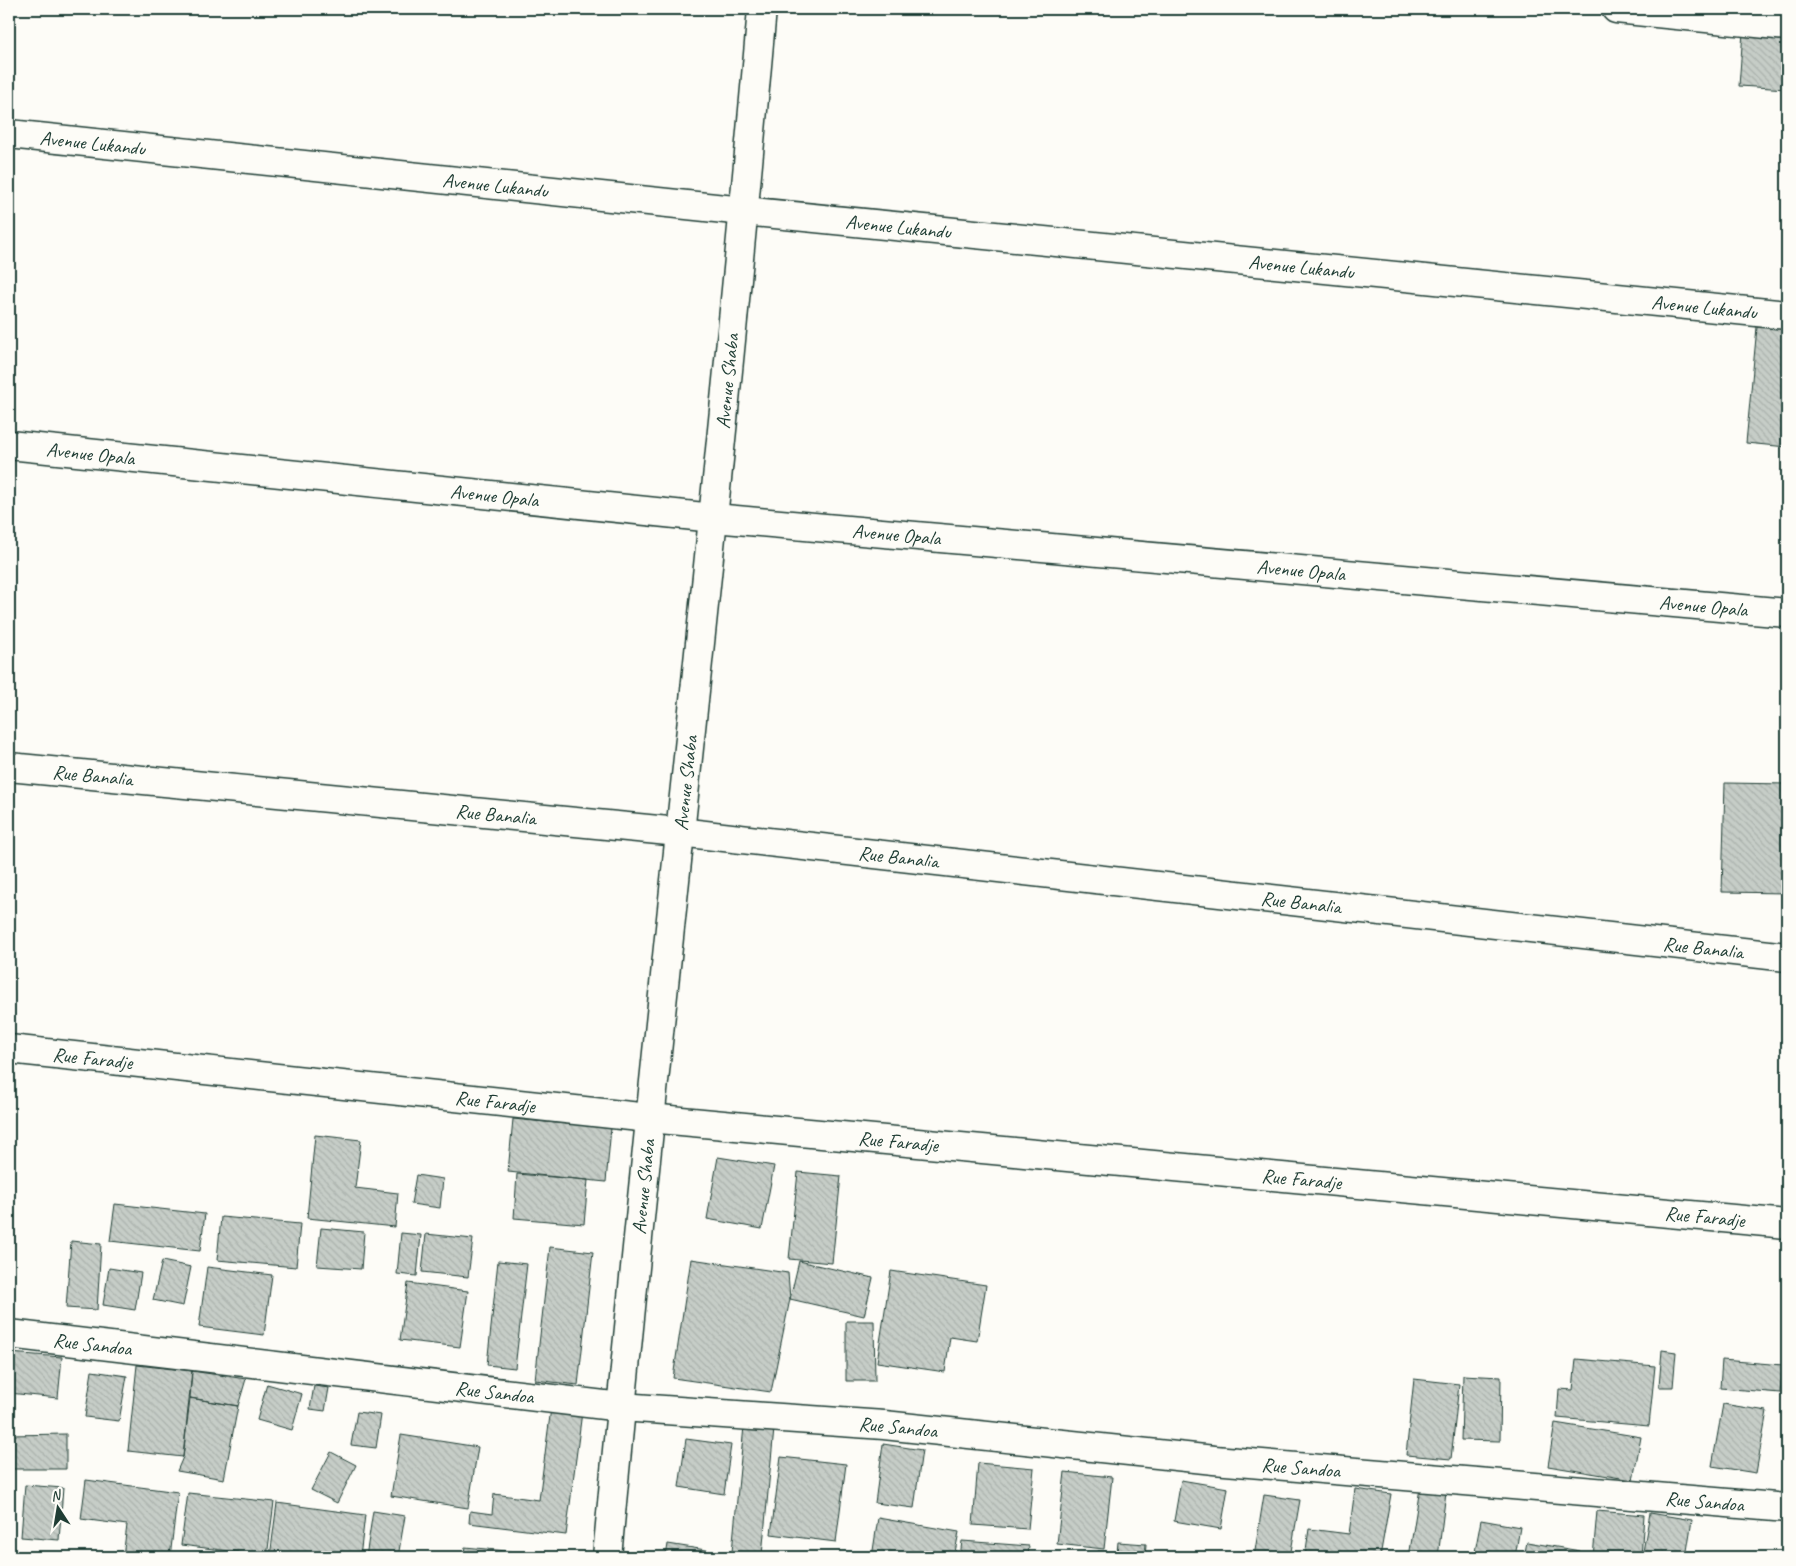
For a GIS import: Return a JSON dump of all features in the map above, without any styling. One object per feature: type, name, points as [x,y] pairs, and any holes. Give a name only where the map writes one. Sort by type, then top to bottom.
[{"type":"street","name":"Avenue Shaba","points":[[607,1557],[649,1118],[714,518],[762,9]]},
{"type":"street","points":[[1616,9],[1787,26]]},
{"type":"street","name":"Avenue Lukandu","points":[[9,134],[744,211],[1787,315]]},
{"type":"street","name":"Avenue Opala","points":[[9,445],[714,518],[1787,613]]},
{"type":"street","name":"Rue Banalia","points":[[9,767],[679,832],[1787,957]]},
{"type":"street","name":"Rue Faradje","points":[[9,1049],[649,1118],[1787,1224]]},
{"type":"street","name":"Rue Sandoa","points":[[9,1334],[620,1407],[884,1425],[1214,1460],[1787,1508]]},
{"type":"building","points":[[1743,32],[1787,34],[1787,89],[1739,86]]},
{"type":"building","points":[[1757,327],[1787,329],[1787,447],[1746,443]]},
{"type":"building","points":[[1725,783],[1787,784],[1787,893],[1722,892]]},
{"type":"building","points":[[513,1119],[611,1128],[606,1182],[508,1172]]},
{"type":"building","points":[[315,1135],[361,1140],[355,1188],[398,1193],[395,1227],[307,1218]]},
{"type":"building","points":[[718,1157],[774,1166],[762,1229],[707,1219]]},
{"type":"building","points":[[798,1172],[841,1176],[832,1263],[789,1259]]},
{"type":"building","points":[[517,1174],[588,1180],[584,1224],[514,1218]]},
{"type":"building","points":[[416,1175],[443,1179],[440,1208],[411,1204]]},
{"type":"building","points":[[115,1204],[205,1214],[200,1251],[110,1241]]},
{"type":"building","points":[[221,1217],[300,1224],[296,1267],[217,1260]]},
{"type":"building","points":[[321,1228],[364,1232],[361,1269],[317,1266]]},
{"type":"building","points":[[401,1233],[421,1235],[417,1276],[397,1274]]},
{"type":"building","points":[[426,1234],[473,1239],[468,1277],[422,1272]]},
{"type":"building","points":[[71,1241],[101,1244],[97,1310],[66,1308]]},
{"type":"building","points":[[550,1247],[593,1252],[578,1385],[535,1380]]},
{"type":"building","points":[[691,1259],[788,1273],[790,1299],[771,1392],[673,1378]]},
{"type":"building","points":[[162,1261],[191,1267],[183,1306],[153,1300]]},
{"type":"building","points":[[498,1261],[527,1264],[515,1368],[487,1365]]},
{"type":"building","points":[[799,1261],[873,1278],[864,1316],[790,1299]]},
{"type":"building","points":[[207,1267],[272,1275],[264,1335],[199,1327]]},
{"type":"building","points":[[109,1268],[141,1273],[135,1310],[103,1305]]},
{"type":"building","points":[[891,1271],[986,1285],[977,1341],[950,1337],[945,1372],[877,1362]]},
{"type":"building","points":[[408,1283],[468,1291],[460,1347],[400,1340]]},
{"type":"building","points":[[846,1321],[874,1321],[875,1381],[846,1381]]},
{"type":"building","points":[[1662,1350],[1676,1352],[1673,1387],[1659,1387]]},
{"type":"building","points":[[9,1353],[62,1357],[58,1398],[9,1393]]},
{"type":"building","points":[[1576,1359],[1655,1366],[1649,1426],[1557,1418],[1559,1389],[1573,1390]]},
{"type":"building","points":[[1722,1360],[1783,1365],[1780,1393],[1720,1388]]},
{"type":"building","points":[[137,1365],[192,1371],[183,1457],[128,1451]]},
{"type":"building","points":[[92,1371],[127,1376],[119,1421],[85,1417]]},
{"type":"building","points":[[192,1371],[246,1379],[238,1406],[190,1398]]},
{"type":"building","points":[[1463,1375],[1501,1377],[1500,1441],[1461,1440]]},
{"type":"building","points":[[1414,1379],[1459,1384],[1451,1459],[1406,1455]]},
{"type":"building","points":[[267,1384],[302,1394],[292,1430],[257,1420]]},
{"type":"building","points":[[314,1386],[329,1388],[325,1411],[310,1409]]},
{"type":"building","points":[[190,1398],[238,1406],[224,1479],[177,1471],[183,1457]]},
{"type":"building","points":[[1723,1404],[1767,1411],[1756,1473],[1712,1466]]},
{"type":"building","points":[[551,1408],[582,1412],[566,1535],[469,1523],[470,1511],[492,1514],[494,1494],[539,1500]]},
{"type":"building","points":[[357,1412],[381,1415],[376,1448],[351,1445]]},
{"type":"building","points":[[1555,1423],[1641,1437],[1633,1480],[1548,1466]]},
{"type":"building","points":[[744,1426],[774,1429],[762,1555],[732,1552]]},
{"type":"building","points":[[66,1434],[66,1469],[9,1469],[9,1435]]},
{"type":"building","points":[[401,1435],[478,1447],[468,1508],[391,1496]]},
{"type":"building","points":[[686,1439],[731,1445],[724,1494],[679,1487]]},
{"type":"building","points":[[883,1444],[922,1450],[914,1508],[875,1503]]},
{"type":"building","points":[[331,1452],[356,1465],[337,1503],[311,1490]]},
{"type":"building","points":[[781,1457],[846,1464],[836,1542],[771,1534]]},
{"type":"building","points":[[978,1463],[1034,1468],[1028,1529],[973,1525]]},
{"type":"building","points":[[1065,1472],[1112,1477],[1104,1549],[1057,1544]]},
{"type":"building","points":[[86,1480],[178,1492],[170,1557],[123,1557],[127,1525],[81,1519]]},
{"type":"building","points":[[1181,1480],[1228,1488],[1221,1529],[1174,1521]]},
{"type":"building","points":[[25,1485],[63,1488],[59,1540],[21,1537]]},
{"type":"building","points":[[1420,1488],[1446,1492],[1438,1557],[1409,1557]]},
{"type":"building","points":[[1355,1489],[1391,1494],[1380,1557],[1305,1557],[1309,1529],[1349,1534]]},
{"type":"building","points":[[188,1493],[274,1502],[267,1557],[238,1557],[238,1552],[181,1545]]},
{"type":"building","points":[[1264,1495],[1300,1500],[1290,1557],[1254,1557]]},
{"type":"building","points":[[277,1503],[365,1515],[360,1557],[270,1557]]},
{"type":"building","points":[[373,1511],[405,1516],[398,1557],[366,1557]]},
{"type":"building","points":[[1597,1511],[1644,1515],[1641,1557],[1593,1557]]},
{"type":"building","points":[[1650,1513],[1692,1520],[1686,1557],[1642,1557]]},
{"type":"building","points":[[878,1518],[959,1532],[954,1557],[872,1557]]},
{"type":"building","points":[[1481,1520],[1520,1527],[1515,1557],[1474,1557]]},
{"type":"building","points":[[962,1541],[1029,1546],[1028,1557],[960,1557]]},
{"type":"building","points":[[1118,1542],[1146,1544],[1145,1557],[1098,1557],[1098,1551],[1117,1552]]},
{"type":"building","points":[[1527,1542],[1580,1551],[1579,1557],[1524,1557]]},
{"type":"building","points":[[668,1544],[750,1557],[666,1557]]},
{"type":"building","points":[[465,1547],[548,1555],[547,1557],[463,1557]]},
{"type":"building","points":[[9,1551],[57,1556],[9,1557]]}]
